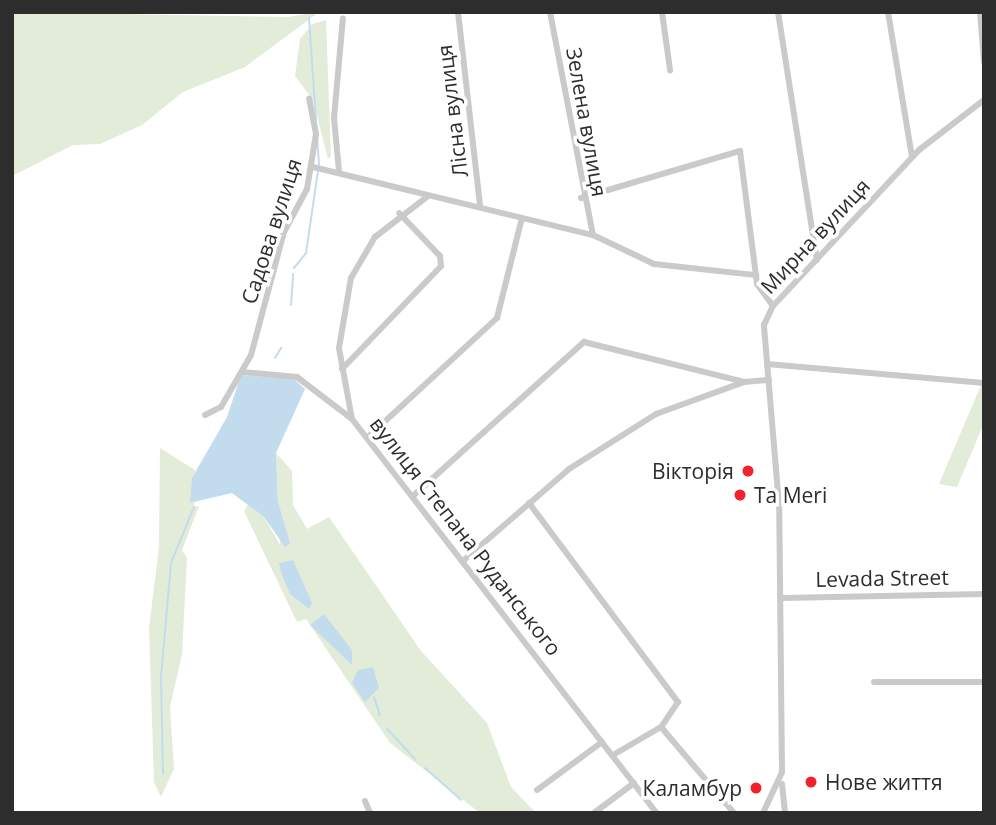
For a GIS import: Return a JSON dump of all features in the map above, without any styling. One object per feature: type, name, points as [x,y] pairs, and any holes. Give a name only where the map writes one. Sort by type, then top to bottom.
[{"type":"street","name":"Лісна вулиця","points":[[458,12],[480,206]]},
{"type":"street","name":"Зелена вулиця","points":[[551,12],[581,198],[593,235]]},
{"type":"street","points":[[662,12],[670,70]]},
{"type":"street","points":[[778,12],[817,260]]},
{"type":"street","points":[[888,12],[912,157]]},
{"type":"street","points":[[979,12],[984,62]]},
{"type":"street","points":[[339,171],[334,118],[343,18]]},
{"type":"street","name":"Садова вулиця","points":[[205,415],[221,407],[242,372],[284,232],[313,167],[309,99]]},
{"type":"street","name":"Мирна вулиця","points":[[763,813],[782,772],[782,598],[769,380],[763,331],[773,306],[912,157],[984,100]]},
{"type":"street","points":[[581,198],[740,151],[756,275],[773,306]]},
{"type":"street","points":[[313,167],[339,171],[427,197],[480,206],[593,235],[654,264],[756,275]]},
{"type":"street","points":[[352,419],[339,348],[351,278],[360,257],[399,213],[427,197]]},
{"type":"street","points":[[342,369],[442,266],[440,256],[399,213]]},
{"type":"street","points":[[368,437],[497,318],[522,218]]},
{"type":"street","points":[[414,495],[591,340],[744,382]]},
{"type":"street","points":[[767,364],[984,383]]},
{"type":"street","name":"вулиця Степана Руданського","points":[[242,372],[297,377],[352,419],[414,495],[656,813]]},
{"type":"street","points":[[464,560],[569,469],[656,414],[744,382],[769,380]]},
{"type":"street","points":[[529,503],[678,702],[661,727],[612,755]]},
{"type":"street","name":"Levada Street","points":[[782,598],[984,594]]},
{"type":"street","points":[[874,682],[984,682]]},
{"type":"street","points":[[661,727],[734,813]]},
{"type":"street","points":[[537,790],[602,742]]},
{"type":"street","points":[[782,772],[785,813]]},
{"type":"street","points":[[594,813],[634,783]]},
{"type":"street","points":[[365,801],[370,813]]},
{"type":"green space","points":[[12,12],[288,17],[319,12],[245,67],[183,92],[142,125],[100,144],[73,145],[12,176]]},
{"type":"green space","points":[[326,20],[331,156],[328,159],[313,100],[295,76],[300,39],[312,24]]},
{"type":"green space","points":[[984,378],[984,423],[957,487],[939,484]]},
{"type":"green space","points":[[160,448],[195,470],[194,507],[199,506],[182,550],[187,558],[182,654],[170,707],[174,769],[161,797],[154,782],[149,628],[159,547]]},
{"type":"green space","points":[[276,453],[292,471],[293,505],[307,529],[329,517],[421,651],[487,723],[511,787],[536,813],[480,813],[390,743],[306,619],[297,622],[244,511],[248,505],[264,517],[280,545]]},
{"type":"water","points":[[241,375],[294,379],[305,389],[276,453],[278,502],[290,543],[285,547],[264,517],[232,493],[190,503],[192,478],[227,417]]},
{"type":"water","points":[[293,560],[312,603],[309,609],[290,594],[282,575],[279,563]]},
{"type":"water","points":[[324,614],[352,650],[352,665],[310,625]]},
{"type":"water","points":[[373,667],[379,688],[365,702],[352,683],[358,670]]},
{"type":"waterway","points":[[309,18],[319,165]]},
{"type":"waterway","points":[[294,268],[306,253],[318,171]]},
{"type":"waterway","points":[[291,305],[293,274]]},
{"type":"waterway","points":[[275,358],[281,348]]},
{"type":"waterway","points":[[163,774],[161,677],[171,563],[194,507]]},
{"type":"waterway","points":[[374,697],[380,715]]},
{"type":"waterway","points":[[387,729],[416,760]]},
{"type":"waterway","points":[[425,768],[461,800]]},
{"type":"place","name":"Вікторія","points":[[748,471]]},
{"type":"place","name":"Ta Meri","points":[[740,495]]},
{"type":"place","name":"Нове життя","points":[[811,782]]},
{"type":"place","name":"Каламбур","points":[[756,788]]}]
